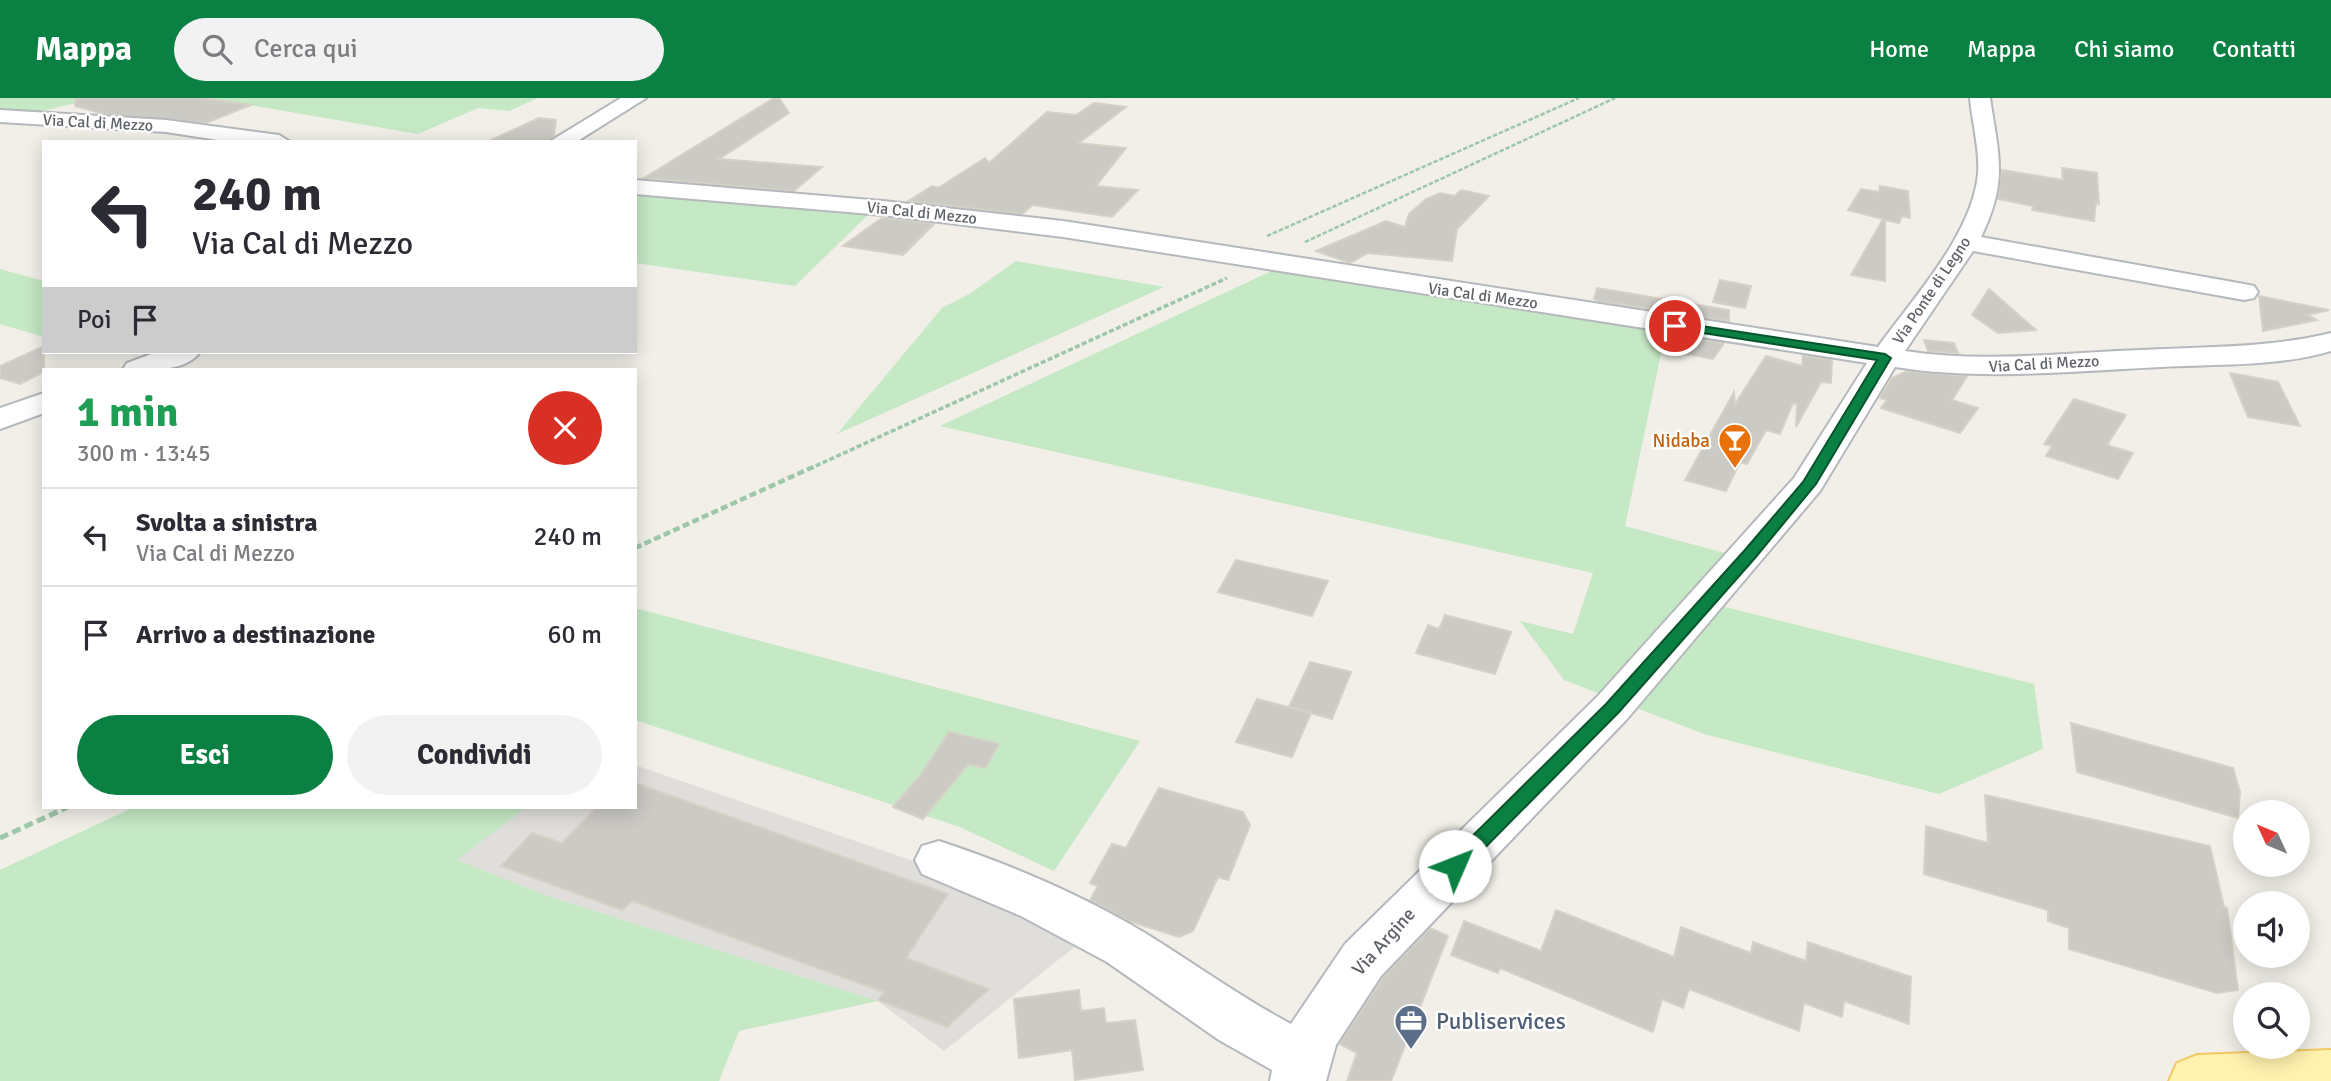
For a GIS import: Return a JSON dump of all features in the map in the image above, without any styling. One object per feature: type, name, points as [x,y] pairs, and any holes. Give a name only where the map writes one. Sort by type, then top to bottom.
[{"type":"main road","points":[[2197,1081],[2331,1076]]},
{"type":"street","points":[[563,140],[636,98]]},
{"type":"street","name":"Via Ponte di Legno","points":[[1885,358],[1966,242],[1981,212],[1990,173],[1980,98]]},
{"type":"street","points":[[22,118],[87,101]]},
{"type":"street","name":"Via Cal di Mezzo","points":[[0,116],[166,126],[265,140]]},
{"type":"street","name":"Via Cal di Mezzo","points":[[637,187],[973,217],[1267,260],[1885,358],[1966,367],[2324,349]]},
{"type":"street","points":[[1966,242],[2244,292]]},
{"type":"street","points":[[141,368],[179,354]]},
{"type":"street","name":"Via Argine","points":[[1300,1070],[1315,1031],[1363,960],[1612,708],[1800,494],[1835,443],[1885,358]]},
{"type":"street","points":[[0,419],[42,403]]},
{"type":"street","points":[[939,860],[1039,902],[1125,947],[1238,1023],[1300,1070]]},
{"type":"path","points":[[1224,254],[1579,98]]},
{"type":"path","points":[[637,547],[1615,98]]},
{"type":"path","points":[[0,838],[64,809]]},
{"type":"shaded area","points":[[637,766],[928,866],[1082,941],[944,1051],[878,1001],[548,896],[456,860],[524,809],[637,809]]},
{"type":"green space","points":[[0,98],[98,98],[34,113],[0,111]]},
{"type":"green space","points":[[209,98],[538,98],[509,111],[478,108],[418,134]]},
{"type":"green space","points":[[637,193],[872,211],[795,286],[637,263]]},
{"type":"green space","points":[[1016,261],[1164,287],[837,434],[942,308],[971,293]]},
{"type":"green space","points":[[1280,267],[1666,330],[1625,526],[1754,561],[1705,602],[2034,684],[2043,749],[1939,794],[1704,734],[1564,680],[1520,621],[1573,634],[1593,573],[940,426]]},
{"type":"green space","points":[[0,269],[42,280],[42,336],[0,324]]},
{"type":"green space","points":[[637,609],[1140,741],[1054,871],[960,827],[637,721]]},
{"type":"green space","points":[[130,809],[524,809],[457,860],[548,896],[878,1001],[739,1031],[719,1081],[0,1081],[0,870]]},
{"type":"building","points":[[76,98],[202,98],[251,105],[206,123],[104,114],[75,106]]},
{"type":"building","points":[[774,98],[779,98],[789,113],[719,159],[822,167],[794,191],[644,178]]},
{"type":"building","points":[[1094,103],[1126,107],[1079,143],[1126,148],[1096,186],[1138,190],[1112,217],[1033,205],[1022,214],[908,201],[932,186],[938,188],[985,158],[989,163],[1047,112],[1076,115]]},
{"type":"building","points":[[539,118],[556,120],[554,136],[549,140],[491,140]]},
{"type":"building","points":[[2062,168],[2097,173],[2099,204],[2096,203],[2094,221],[2032,210],[2033,206],[1998,199],[2002,170],[2063,180]]},
{"type":"building","points":[[1880,186],[1908,191],[1910,218],[1902,216],[1899,223],[1885,220],[1885,281],[1851,275],[1883,219],[1848,210],[1861,189],[1879,192]]},
{"type":"building","points":[[1461,190],[1489,196],[1457,229],[1452,261],[1368,253],[1350,263],[1316,251],[1386,221],[1405,227],[1409,214],[1426,199],[1440,193],[1455,196]]},
{"type":"building","points":[[882,218],[934,224],[903,255],[843,246]]},
{"type":"building","points":[[1720,280],[1751,286],[1745,308],[1713,302]]},
{"type":"building","points":[[1597,288],[1729,310],[1729,321],[1599,301],[1594,299]]},
{"type":"building","points":[[1989,289],[2036,330],[1998,333],[1972,315]]},
{"type":"building","points":[[2259,296],[2329,310],[2307,315],[2317,320],[2263,331]]},
{"type":"building","points":[[1658,333],[1724,343],[1713,359],[1653,348]]},
{"type":"building","points":[[1924,340],[1954,343],[1958,353],[1928,351]]},
{"type":"building","points":[[42,347],[42,373],[20,384],[0,378],[0,366]]},
{"type":"building","points":[[1766,356],[1802,366],[1803,356],[1832,360],[1831,383],[1821,382],[1796,427],[1797,404],[1793,403],[1780,434],[1766,430],[1747,464],[1740,462],[1726,491],[1685,480],[1734,392],[1735,404]]},
{"type":"building","points":[[1907,371],[1967,376],[1952,400],[1978,408],[1960,433],[1881,408],[1887,400],[1880,398],[1892,378]]},
{"type":"building","points":[[2230,373],[2278,382],[2300,426],[2248,417]]},
{"type":"building","points":[[2074,399],[2126,415],[2107,445],[2133,453],[2118,479],[2046,456],[2052,446],[2044,444]]},
{"type":"building","points":[[1236,560],[1328,581],[1312,616],[1218,592]]},
{"type":"building","points":[[1445,615],[1511,632],[1495,674],[1416,653],[1428,625],[1439,629]]},
{"type":"building","points":[[1310,662],[1351,672],[1332,719],[1289,707]]},
{"type":"building","points":[[1257,699],[1311,713],[1292,757],[1236,742]]},
{"type":"building","points":[[2071,723],[2233,768],[2240,792],[2239,800],[2233,800],[2233,817],[2077,772]]},
{"type":"building","points":[[949,732],[999,744],[985,768],[968,764],[923,819],[893,807],[920,776]]},
{"type":"building","points":[[637,784],[948,894],[906,958],[989,989],[947,1027],[878,1000],[884,992],[632,901],[622,910],[501,866],[532,833],[562,843],[595,809],[637,809]]},
{"type":"building","points":[[1159,788],[1243,812],[1250,825],[1228,880],[1218,877],[1193,931],[1179,937],[1129,921],[1090,900],[1098,886],[1090,883],[1112,844],[1126,848]]},
{"type":"building","points":[[1985,795],[2210,846],[2224,907],[2227,908],[2237,982],[2233,982],[2233,991],[2217,993],[2069,949],[2069,928],[2048,921],[2048,910],[1924,874],[1926,826],[1988,843]]},
{"type":"building","points":[[1556,910],[1674,957],[1681,927],[1751,953],[1753,942],[1806,961],[1808,942],[1911,977],[1909,1024],[1844,1001],[1842,1017],[1804,1003],[1799,1031],[1689,989],[1683,1008],[1662,999],[1653,1032],[1500,968],[1498,973],[1451,955],[1464,921],[1541,951]]},
{"type":"building","points":[[1430,928],[1448,936],[1391,1081],[1347,1081],[1357,1053],[1340,1044],[1341,1042],[1383,978]]},
{"type":"building","points":[[1079,990],[1081,1011],[1104,1008],[1106,1023],[1135,1020],[1143,1070],[1075,1080],[1072,1050],[1019,1058],[1014,999]]},
{"type":"place","name":"Nidaba","points":[[1735,470]]},
{"type":"place","name":"Publiservices","points":[[1411,1051]]},
{"type":"route","points":[[1455,866],[1612,708],[1749,555],[1808,484],[1885,358],[1675,326]]}]
